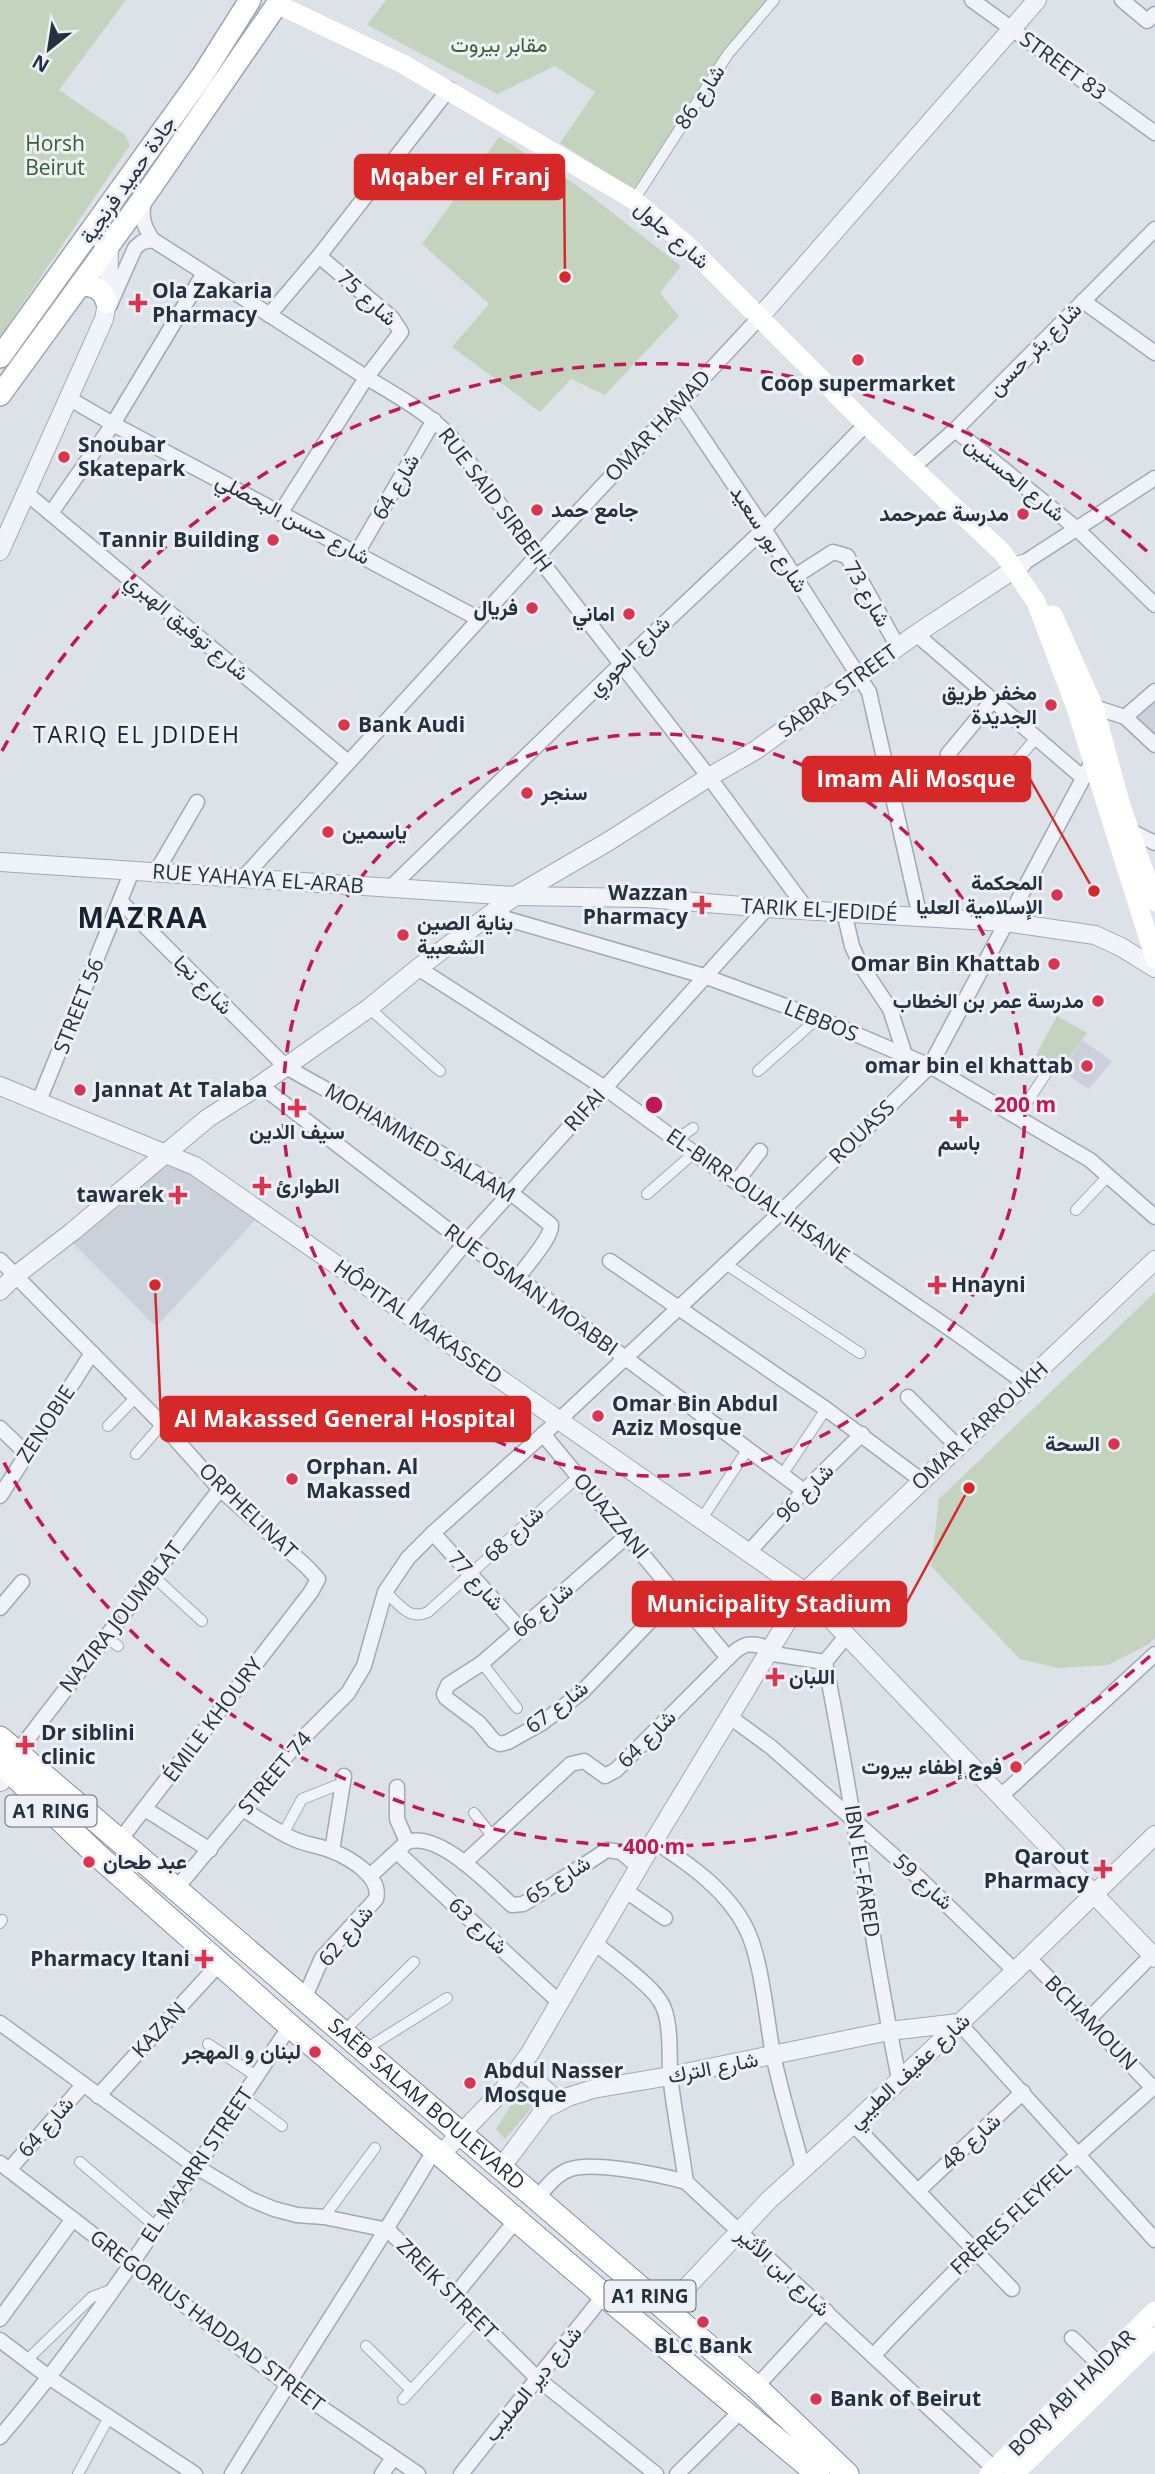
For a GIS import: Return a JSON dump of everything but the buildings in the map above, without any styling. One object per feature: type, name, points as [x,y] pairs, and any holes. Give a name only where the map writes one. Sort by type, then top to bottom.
[{"type":"highway","name":"SAËB SALAM BOULEVARD","points":[[11,1742],[175,1890],[756,2387],[847,2474]]},
{"type":"highway","name":"SAËB SALAM BOULEVARD","points":[[0,1777],[96,1854],[290,2026],[818,2474]]},
{"type":"main road","name":"جادة حميد فرنجية","points":[[0,357],[202,76],[250,0]]},
{"type":"main road","name":"شارع جلول","points":[[279,2],[449,89],[634,200],[689,247],[866,424],[1013,562]]},
{"type":"main road","points":[[0,395],[147,193],[279,2]]},
{"type":"main road","points":[[80,285],[96,287],[102,292],[105,311]]},
{"type":"main road","points":[[1013,562],[1037,584],[1094,707],[1155,902]]},
{"type":"main road","points":[[1013,562],[1036,602],[1076,708],[1087,769],[1155,959]]},
{"type":"main road","name":"BORJ ABI HAIDAR","points":[[1000,2473],[1100,2365],[1155,2311]]},
{"type":"main road","name":"BORJ ABI HAIDAR","points":[[1000,2473],[1155,2337]]},
{"type":"street","name":"شارع 86","points":[[634,200],[728,54],[774,0]]},
{"type":"street","name":"STREET 83","points":[[972,0],[1155,133]]},
{"type":"street","name":"OMAR HAMAD","points":[[243,878],[759,318],[1037,0]]},
{"type":"street","points":[[1122,0],[1147,21],[1155,14]]},
{"type":"street","points":[[269,315],[319,256],[449,89]]},
{"type":"street","points":[[0,551],[135,248],[142,242],[153,240],[144,227],[142,215],[147,193]]},
{"type":"street","name":"شارع بئر حسن","points":[[913,467],[955,430],[1155,229]]},
{"type":"street","points":[[92,231],[108,247],[105,311]]},
{"type":"street","name":"RUE SAID SIRBEIH","points":[[153,240],[434,420],[462,451],[537,556],[709,777],[808,911]]},
{"type":"street","name":"شارع 75","points":[[319,256],[393,318],[401,328],[396,341],[366,378]]},
{"type":"street","points":[[51,513],[113,425],[204,273]]},
{"type":"street","points":[[1083,301],[1155,353]]},
{"type":"street","points":[[281,512],[366,378]]},
{"type":"street","name":"شارع حسن البحصلي","points":[[70,399],[113,425],[479,619]]},
{"type":"street","name":"شارع بور سعيد","points":[[679,403],[764,529],[870,696],[920,916]]},
{"type":"street","name":"شارع 64","points":[[357,553],[434,420]]},
{"type":"street","name":"شارع الحوري","points":[[391,887],[620,664],[764,529],[866,424]]},
{"type":"street","name":"شارع الحسنين","points":[[955,430],[1076,528],[1155,605]]},
{"type":"street","name":"SABRA STREET","points":[[0,1291],[208,1118],[260,1085],[369,1007],[515,896],[756,750],[1013,562],[1076,528],[1155,478]]},
{"type":"street","name":"شارع توفيق الهبري","points":[[25,492],[348,762]]},
{"type":"street","name":"شارع 73","points":[[794,577],[833,552],[847,556],[898,647]]},
{"type":"street","points":[[916,634],[1036,738],[1087,769]]},
{"type":"street","points":[[1125,717],[1155,691]]},
{"type":"street","points":[[968,774],[952,761],[948,754],[993,700]]},
{"type":"street","points":[[1094,707],[1125,717],[1155,746]]},
{"type":"street","points":[[1007,772],[1036,738]]},
{"type":"street","name":"ROUASS","points":[[433,1533],[558,1421],[780,1213],[930,1066],[1087,769],[1104,743]]},
{"type":"street","points":[[156,872],[197,802]]},
{"type":"street","points":[[1131,831],[1155,843]]},
{"type":"street","name":"RUE YAHAYA EL-ARAB","points":[[0,862],[515,896]]},
{"type":"street","name":"STREET 56","points":[[39,1101],[132,871]]},
{"type":"street","name":"TARIK EL-JEDIDÉ","points":[[515,896],[646,898],[808,911],[1005,922],[1095,935],[1155,968]]},
{"type":"street","name":"شارع نجا","points":[[121,902],[286,1067]]},
{"type":"street","name":"RIFAI","points":[[407,1314],[465,1243],[767,908]]},
{"type":"street","points":[[845,912],[852,946],[860,964],[890,1009],[905,1055]]},
{"type":"street","name":"LEBBOS","points":[[490,914],[704,976],[818,1018],[930,1066],[1068,1146],[1155,1217]]},
{"type":"street","name":"EL-BIRR-OUAL-IHSANE","points":[[418,968],[605,1088],[694,1153],[1025,1382]]},
{"type":"street","points":[[369,1007],[437,1064]]},
{"type":"street","points":[[758,1071],[818,1018]]},
{"type":"street","name":"MOHAMMED SALAAM","points":[[286,1067],[511,1193],[551,1225],[549,1236],[519,1278]]},
{"type":"street","points":[[1018,1116],[1045,1075]]},
{"type":"street","name":"RUE OSMAN MOABBI","points":[[260,1085],[465,1243],[519,1278],[804,1491]]},
{"type":"street","name":"HÔPITAL MAKASSED","points":[[0,1086],[195,1166],[804,1592],[1154,1955]]},
{"type":"street","points":[[676,1140],[693,1128]]},
{"type":"street","points":[[737,1181],[760,1152]]},
{"type":"street","points":[[647,1194],[694,1153]]},
{"type":"street","points":[[1076,1210],[1108,1176]]},
{"type":"street","name":"ORPHELINAT","points":[[0,1259],[162,1424],[220,1489],[316,1577],[317,1582],[305,1599]]},
{"type":"street","name":"OMAR FARROUKH","points":[[438,2152],[460,2134],[504,2089],[520,2068],[804,1592],[1155,1260]]},
{"type":"street","points":[[610,1261],[827,1409],[921,1480]]},
{"type":"street","points":[[724,1263],[860,1353]]},
{"type":"street","name":"ZENOBIE","points":[[0,1496],[92,1353]]},
{"type":"street","points":[[908,1396],[958,1447]]},
{"type":"street","points":[[108,1426],[136,1397]]},
{"type":"street","points":[[782,1475],[827,1409]]},
{"type":"street","points":[[136,1454],[162,1424]]},
{"type":"street","points":[[0,1428],[27,1454]]},
{"type":"street","name":"OUAZZANI","points":[[543,1434],[728,1658]]},
{"type":"street","name":"شارع 96","points":[[749,1552],[804,1491],[862,1434]]},
{"type":"street","points":[[701,1520],[747,1450]]},
{"type":"street","name":"شارع 68","points":[[385,1592],[411,1615],[419,1616],[428,1612],[578,1477]]},
{"type":"street","name":"NAZIRA JOUMBLAT","points":[[11,1742],[106,1637],[220,1489]]},
{"type":"street","name":"شارع 77","points":[[433,1533],[521,1630]]},
{"type":"street","name":"STREET 74","points":[[175,1890],[293,1748],[348,1693],[364,1665],[385,1592],[399,1569],[433,1533]]},
{"type":"street","name":"شارع 66","points":[[456,1680],[482,1663],[628,1535]]},
{"type":"street","points":[[153,1576],[202,1621]]},
{"type":"street","points":[[0,1608],[22,1582]]},
{"type":"street","name":"شارع 67","points":[[456,1680],[445,1689],[444,1694],[450,1703],[478,1723],[494,1741],[500,1744],[509,1742],[542,1723],[582,1692],[676,1594]]},
{"type":"street","name":"ÉMILE KHOURY","points":[[120,1840],[305,1599]]},
{"type":"street","points":[[728,1658],[749,1643],[769,1651],[825,1662],[847,1635]]},
{"type":"street","points":[[106,1637],[118,1646]]},
{"type":"street","points":[[1001,1796],[1155,1654]]},
{"type":"street","name":"شارع 64","points":[[464,1863],[571,1764],[584,1761],[605,1776],[617,1770],[728,1658]]},
{"type":"street","name":"IBN EL-FARED","points":[[825,1662],[847,1774],[898,2079]]},
{"type":"street","points":[[482,1663],[517,1708]]},
{"type":"street","name":"شارع 59","points":[[730,1717],[771,1747],[919,1878],[1015,1971]]},
{"type":"street","name":"SAËB SALAM BOULEVARD","points":[[0,1725],[11,1742]]},
{"type":"street","points":[[283,1834],[302,1799],[343,1779]]},
{"type":"street","points":[[332,1851],[343,1779]]},
{"type":"street","points":[[371,1875],[402,1847],[397,1819],[397,1787]]},
{"type":"street","points":[[145,1809],[210,1850]]},
{"type":"street","name":"شارع 62","points":[[244,1810],[283,1834],[332,1851],[371,1875],[378,1892],[376,1899],[322,1958],[304,1999]]},
{"type":"street","points":[[474,1812],[493,1837]]},
{"type":"street","name":"شارع عفيف الطيبي","points":[[666,2309],[738,2231],[1029,1958],[1155,1835]]},
{"type":"street","name":"شارع 65","points":[[402,1847],[414,1840],[437,1846],[464,1863],[513,1905],[533,1898],[607,1850],[615,1849],[621,1852],[639,1867]]},
{"type":"street","points":[[654,1841],[716,1888],[747,1929],[774,2056],[803,2169]]},
{"type":"street","name":"شارع 63","points":[[402,1847],[559,2002]]},
{"type":"street","points":[[626,1891],[664,1918]]},
{"type":"street","points":[[596,1944],[660,2000],[668,2032],[670,2076],[686,2182]]},
{"type":"street","points":[[1088,2020],[1154,1955]]},
{"type":"street","name":"BCHAMOUN","points":[[1029,1958],[1154,2087]]},
{"type":"street","points":[[343,2032],[414,1962]]},
{"type":"street","name":"KAZAN","points":[[98,2096],[219,1964]]},
{"type":"street","points":[[363,2050],[447,1998]]},
{"type":"street","name":"ZREIK STREET","points":[[0,2023],[195,2166],[250,2199],[297,2215],[324,2217],[388,2230],[538,2379],[656,2474]]},
{"type":"street","points":[[959,2023],[1155,2240]]},
{"type":"street","name":"شارع الترك","points":[[500,2169],[545,2109],[558,2101],[593,2089],[774,2056],[889,2031],[959,2023]]},
{"type":"street","name":"EL MAARRI STREET","points":[[0,2437],[50,2378],[132,2264],[290,2026]]},
{"type":"street","points":[[208,2044],[256,2076]]},
{"type":"street","points":[[520,2068],[558,2101]]},
{"type":"street","name":"شارع 64","points":[[4,2167],[83,2085]]},
{"type":"street","name":"FRÈRES FLEYFEL","points":[[873,2356],[976,2251],[1154,2087]]},
{"type":"street","name":"شارع 48","points":[[918,2191],[1023,2092]]},
{"type":"street","points":[[242,2096],[282,2126]]},
{"type":"street","points":[[853,2124],[1012,2289]]},
{"type":"street","points":[[324,2217],[375,2148]]},
{"type":"street","points":[[232,2474],[287,2384],[438,2152]]},
{"type":"street","points":[[80,2162],[156,2227]]},
{"type":"street","name":"GREGORIUS HADDAD STREET","points":[[4,2167],[287,2384],[418,2474]]},
{"type":"street","name":"شارع ابن الأثير","points":[[536,2199],[560,2175],[575,2168],[650,2173],[686,2182],[1000,2473]]},
{"type":"street","points":[[0,2319],[73,2219]]},
{"type":"street","points":[[455,2295],[517,2219]]},
{"type":"street","points":[[27,2360],[92,2297],[115,2288]]},
{"type":"street","name":"شارع دير الصليب","points":[[461,2474],[604,2295]]},
{"type":"street","points":[[756,2387],[826,2311]]},
{"type":"street","points":[[403,2399],[477,2319]]},
{"type":"street","points":[[1072,2338],[1100,2365]]},
{"type":"street","points":[[0,2340],[50,2378],[195,2474]]},
{"type":"street","points":[[366,2346],[411,2390]]},
{"type":"street","points":[[677,2474],[743,2409]]},
{"type":"street","points":[[78,2474],[108,2417]]},
{"type":"street","points":[[382,2474],[393,2458]]},
{"type":"shaded area","points":[[1155,694],[1155,741],[1129,718]]},
{"type":"shaded area","name":"omar bin el khattab","points":[[1082,1040],[1112,1061],[1089,1089],[1062,1071]]},
{"type":"shaded area","points":[[170,1164],[186,1166],[260,1215],[156,1327],[73,1243],[158,1169]]},
{"type":"green space","name":"Horsh Beirut","points":[[0,0],[126,0],[59,90],[125,135],[130,145],[0,337]]},
{"type":"green space","name":"مقابر بيروت","points":[[386,0],[771,0],[721,59],[633,190],[560,143],[595,92],[555,66],[497,94],[367,25]]},
{"type":"green space","points":[[499,137],[578,186],[681,266],[660,293],[679,316],[605,395],[571,379],[540,412],[452,347],[489,304],[422,244]]},
{"type":"green space","points":[[1057,1016],[1087,1033],[1061,1069],[1036,1055]]},
{"type":"green space","points":[[1155,1292],[1155,1638],[1149,1644],[1108,1665],[1058,1668],[1020,1659],[931,1566],[939,1499]]},
{"type":"green space","points":[[525,2091],[533,2096],[534,2105],[505,2139],[496,2129],[519,2092]]},
{"type":"place","name":"Mqaber el Franj","points":[[565,277]]},
{"type":"place","name":"Ola Zakaria Pharmacy","points":[[138,303]]},
{"type":"place","name":"Coop supermarket","points":[[858,360]]},
{"type":"place","name":"Snoubar Skatepark","points":[[64,457]]},
{"type":"place","name":"جامع حمد","points":[[537,510]]},
{"type":"place","name":"مدرسة عمرحمد","points":[[1023,514]]},
{"type":"place","name":"Tannir Building","points":[[273,540]]},
{"type":"place","name":"فريال","points":[[532,608]]},
{"type":"place","name":"اماني","points":[[629,614]]},
{"type":"place","name":"مخفر طريق الجديدة","points":[[1051,705]]},
{"type":"place","name":"Bank Audi","points":[[344,725]]},
{"type":"place","name":"سنجر","points":[[527,793]]},
{"type":"place","name":"ياسمين","points":[[328,832]]},
{"type":"place","name":"Imam Ali Mosque","points":[[1094,891]]},
{"type":"place","name":"المحكمة الإسلامية العليا","points":[[1057,895]]},
{"type":"place","name":"Wazzan Pharmacy","points":[[702,905]]},
{"type":"place","name":"بناية الصين الشعبية","points":[[403,935]]},
{"type":"place","name":"Omar Bin Khattab","points":[[1054,964]]},
{"type":"place","name":"مدرسة عمر بن الخطاب","points":[[1098,1001]]},
{"type":"place","name":"omar bin el khattab","points":[[1087,1066]]},
{"type":"place","name":"Jannat At Talaba","points":[[80,1090]]},
{"type":"place","name":"سيف الدين","points":[[297,1108]]},
{"type":"place","name":"باسم","points":[[959,1119]]},
{"type":"place","name":"الطوارئ","points":[[262,1186]]},
{"type":"place","name":"tawarek","points":[[178,1195]]},
{"type":"place","name":"Al Makassed General Hospital","points":[[155,1285]]},
{"type":"place","name":"Hnayni","points":[[937,1285]]},
{"type":"place","name":"Omar Bin Abdul Aziz Mosque","points":[[598,1416]]},
{"type":"place","name":"السحة","points":[[1114,1444]]},
{"type":"place","name":"Orphan. Al Makassed","points":[[292,1479]]},
{"type":"place","name":"Municipality Stadium","points":[[969,1488]]},
{"type":"place","name":"اللبان","points":[[775,1677]]},
{"type":"place","name":"Dr siblini clinic","points":[[25,1745]]},
{"type":"place","name":"فوج إطفاء بيروت","points":[[1016,1767]]},
{"type":"place","name":"عبد طحان","points":[[89,1862]]},
{"type":"place","name":"Qarout Pharmacy","points":[[1103,1869]]},
{"type":"place","name":"Pharmacy Itani","points":[[204,1959]]},
{"type":"place","name":"لبنان و المهجر","points":[[315,2052]]},
{"type":"place","name":"Abdul Nasser Mosque","points":[[470,2083]]},
{"type":"place","name":"BLC Bank","points":[[703,2322]]},
{"type":"place","name":"Bank of Beirut","points":[[816,2399]]},
{"type":"district","name":"TARIQ EL JDIDEH","points":[[137,735]]},
{"type":"district","name":"MAZRAA","points":[[143,918]]}]
